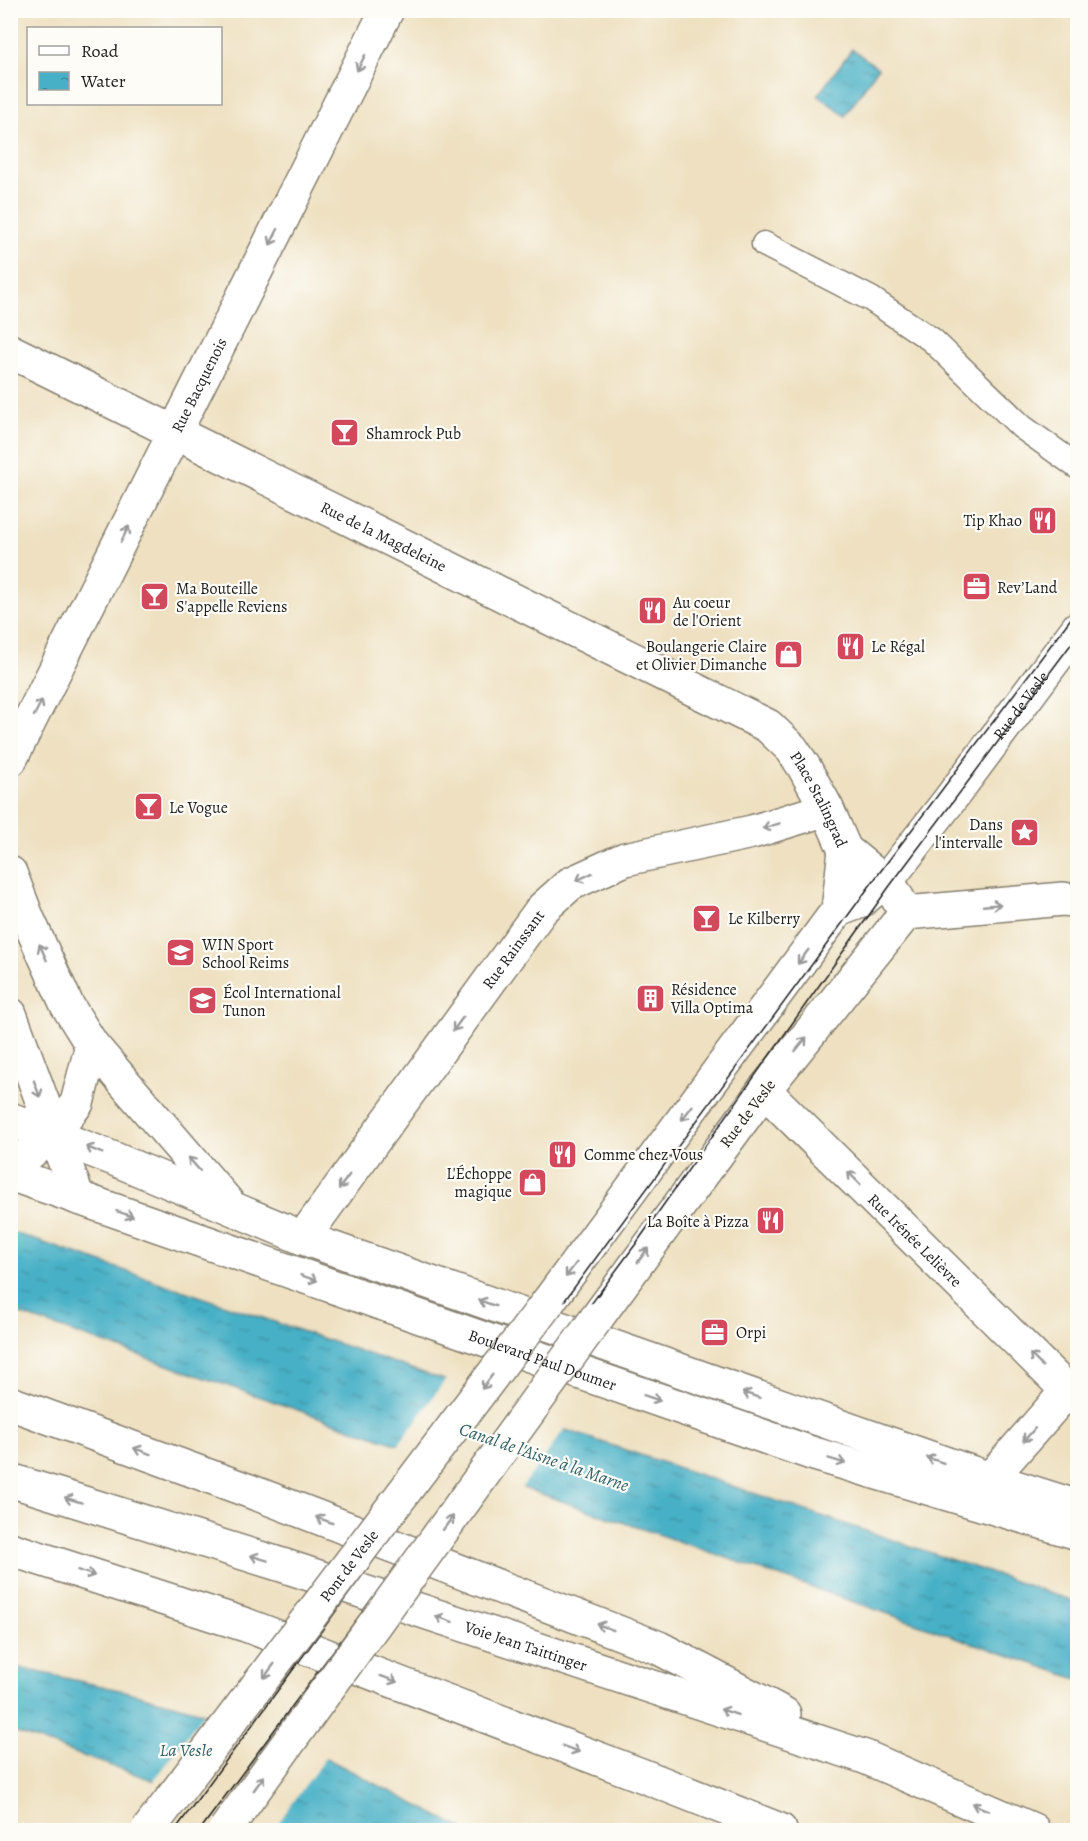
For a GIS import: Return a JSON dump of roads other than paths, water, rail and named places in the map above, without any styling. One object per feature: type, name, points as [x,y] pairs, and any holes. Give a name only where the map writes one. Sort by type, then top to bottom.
[{"type":"main road","name":"Rue Bacquenois","points":[[10,760],[387,10]]},
{"type":"main road","name":"Rue de la Magdeleine","points":[[10,351],[756,720]]},
{"type":"main road","name":"Rue de Vesle","points":[[838,910],[859,902],[887,880],[1077,628]]},
{"type":"main road","name":"Place Stalingrad","points":[[756,720],[768,726],[792,748],[827,809],[845,850],[877,876],[887,880],[906,913]]},
{"type":"main road","name":"Rue Rainssant","points":[[303,1238],[542,909],[570,884],[625,859],[753,832],[827,809]]},
{"type":"main road","name":"Rue de Vesle","points":[[548,1302],[838,910],[845,850]]},
{"type":"main road","points":[[10,873],[27,917],[67,1005],[92,1045],[232,1208]]},
{"type":"main road","points":[[906,913],[1064,899],[1077,901]]},
{"type":"main road","name":"Rue de Vesle","points":[[225,1830],[764,1090],[906,913]]},
{"type":"main road","points":[[10,1014],[78,1198]]},
{"type":"main road","points":[[10,1169],[53,1134],[77,1103],[92,1045]]},
{"type":"main road","name":"Rue Irénée Lelièvre","points":[[764,1090],[1072,1396],[990,1479]]},
{"type":"main road","name":"Boulevard Paul Doumer","points":[[10,1119],[53,1134],[303,1238],[990,1479],[1077,1507]]},
{"type":"main road","name":"Boulevard Paul Doumer","points":[[10,1174],[811,1453],[1077,1533]]},
{"type":"main road","name":"Pont de Vesle","points":[[148,1830],[548,1302]]},
{"type":"main road","points":[[10,1403],[252,1492],[659,1648],[864,1757]]},
{"type":"main road","name":"Voie Jean Taittinger","points":[[10,1480],[285,1566],[864,1757],[1034,1830]]},
{"type":"main road","points":[[10,1549],[246,1625],[780,1830]]},
{"type":"lane","points":[[764,244],[871,299],[932,340],[1022,427],[1077,467]]},
{"type":"water","points":[[852,49],[878,68],[845,116],[818,95]]},
{"type":"water","name":"Canal de l'Aisne à la Marne","points":[[10,1229],[12,1232],[447,1381],[560,1428],[1077,1602],[1077,1679],[11,1311]]},
{"type":"water","name":"La Vesle","points":[[11,1666],[124,1691],[198,1711],[322,1756],[465,1830],[296,1830],[11,1731]]},
{"type":"tram line","points":[[175,1830],[877,876],[1078,609]]},
{"type":"tram line","points":[[200,1830],[635,1245],[889,887],[1078,635]]},
{"type":"place","name":"Shamrock Pub","points":[[345,433]]},
{"type":"place","name":"Tip Khao","points":[[1043,520]]},
{"type":"place","name":"Rev’Land","points":[[976,587]]},
{"type":"place","name":"Ma Bouteille S'appelle Reviens","points":[[155,597]]},
{"type":"place","name":"Au coeur de l'Orient","points":[[652,611]]},
{"type":"place","name":"Le Régal","points":[[850,646]]},
{"type":"place","name":"Boulangerie Claire et Olivier Dimanche","points":[[788,655]]},
{"type":"place","name":"Le Vogue","points":[[148,807]]},
{"type":"place","name":"Dans l'intervalle","points":[[1024,833]]},
{"type":"place","name":"Le Kilberry","points":[[707,918]]},
{"type":"place","name":"WIN Sport School Reims","points":[[181,953]]},
{"type":"place","name":"Résidence Villa Optima","points":[[650,998]]},
{"type":"place","name":"Écol International Tunon","points":[[202,1001]]},
{"type":"place","name":"Comme chez Vous","points":[[563,1154]]},
{"type":"place","name":"L'Échoppe magique","points":[[533,1182]]},
{"type":"place","name":"La Boîte à Pizza","points":[[770,1221]]},
{"type":"place","name":"Orpi","points":[[715,1332]]}]
